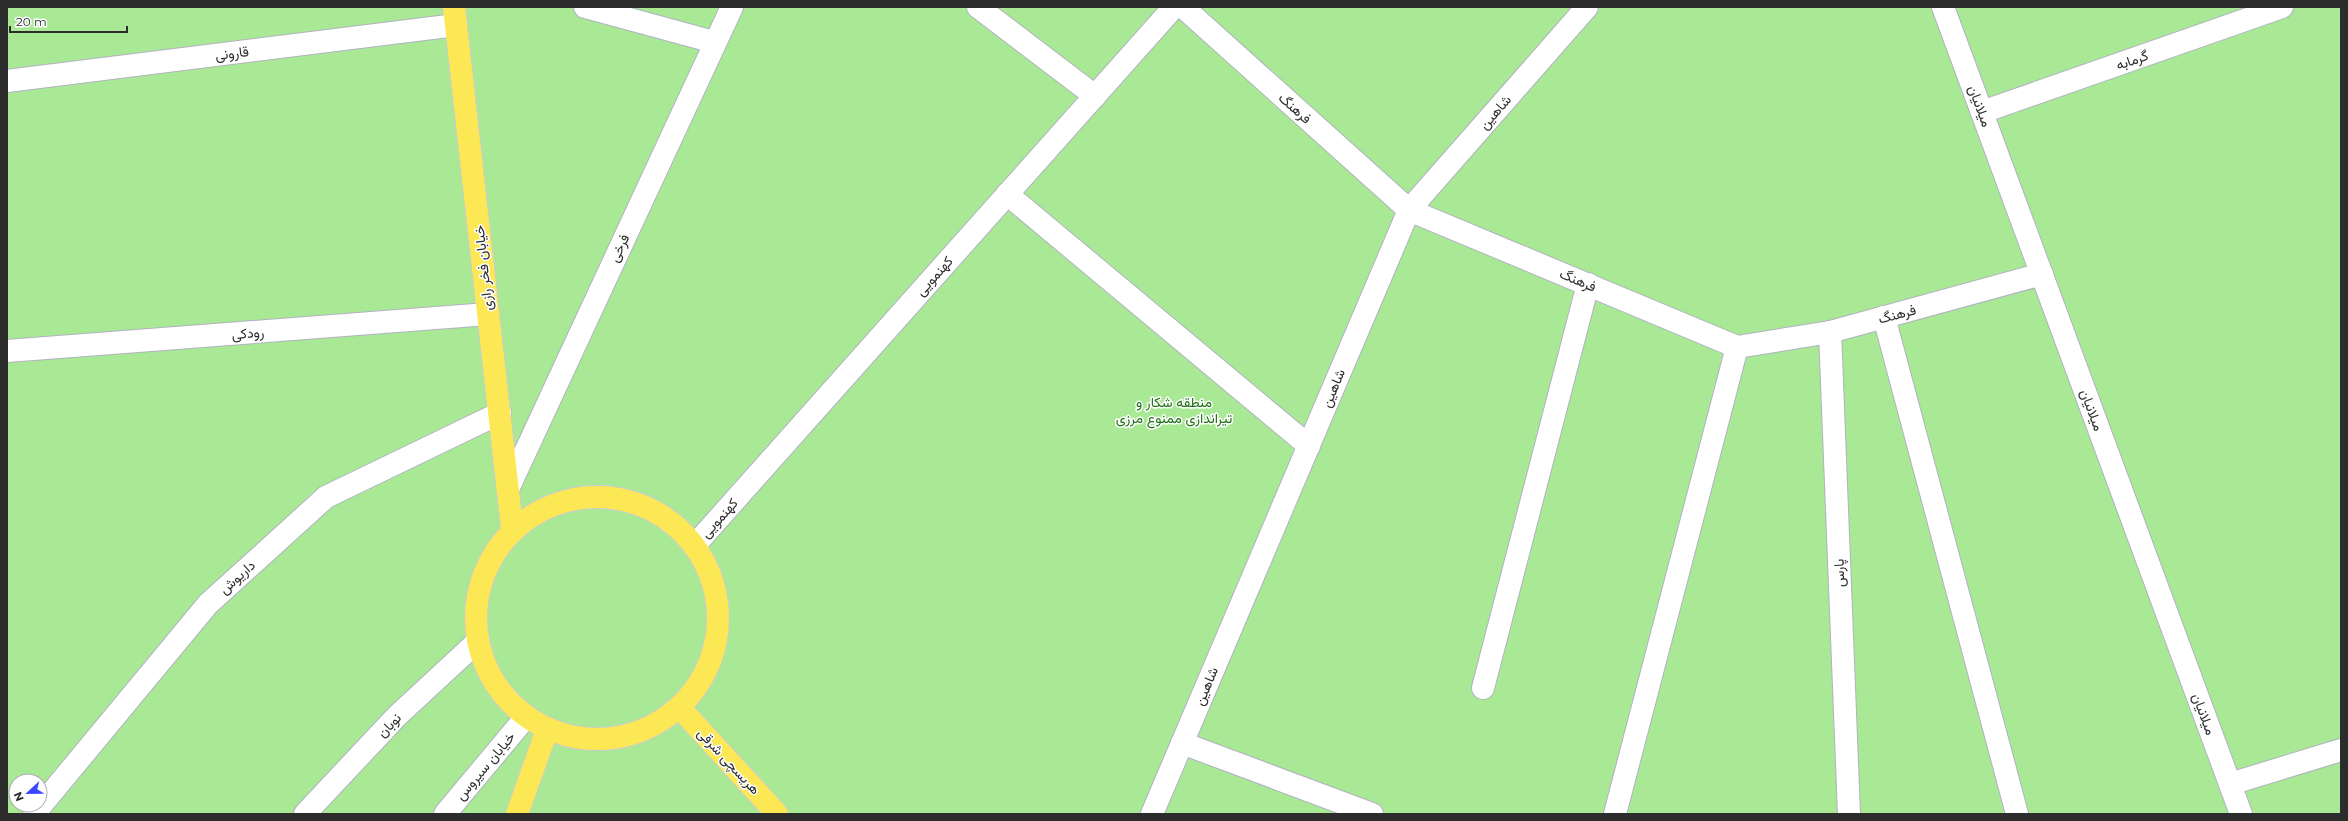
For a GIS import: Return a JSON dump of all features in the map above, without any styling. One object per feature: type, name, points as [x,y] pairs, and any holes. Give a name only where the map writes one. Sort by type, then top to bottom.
[{"type":"main road","name":"خیابان فخر رازی","points":[[455,16],[512,528]]},
{"type":"main road","points":[[607,496],[641,503],[671,520],[694,545],[712,576],[718,611],[716,647],[701,680],[680,708],[650,728],[617,738],[581,739],[547,730],[526,718],[500,693],[483,662],[475,626],[478,590],[490,557],[512,528],[540,509],[566,500],[607,496]]},
{"type":"main road","name":"هریسچی شرقی","points":[[680,708],[778,814]]},
{"type":"main road","points":[[517,814],[547,730]]},
{"type":"street","points":[[584,7],[714,42]]},
{"type":"street","name":"فرخی","points":[[508,489],[714,42],[732,7]]},
{"type":"street","points":[[978,7],[1095,96]]},
{"type":"street","name":"کهنمویی","points":[[694,545],[1174,7]]},
{"type":"street","name":"فرهنگ","points":[[1183,7],[1409,210],[1737,347],[1830,332],[2042,274]]},
{"type":"street","name":"شاهین","points":[[1152,814],[1409,210],[1587,7]]},
{"type":"street","name":"میلانیان","points":[[1944,7],[2241,814]]},
{"type":"street","name":"گرمابه","points":[[1982,112],[2282,7]]},
{"type":"street","name":"قارونی","points":[[7,81],[455,16]]},
{"type":"street","points":[[1007,194],[1309,446]]},
{"type":"street","points":[[1483,688],[1588,284]]},
{"type":"street","name":"رودکی","points":[[7,351],[488,314]]},
{"type":"street","points":[[1884,317],[2017,814]]},
{"type":"street","name":"پارس","points":[[1830,332],[1849,814]]},
{"type":"street","points":[[1615,814],[1737,347]]},
{"type":"street","name":"داریوش","points":[[34,814],[208,604],[326,497],[500,413]]},
{"type":"street","name":"نوبان","points":[[305,814],[397,716],[478,642]]},
{"type":"street","name":"خیابان سیروس","points":[[445,814],[526,718]]},
{"type":"street","points":[[1182,743],[1372,814]]},
{"type":"street","points":[[2230,784],[2341,750]]},
{"type":"green space","name":"منطقه شکار و تیراندازی ممنوع مرزی","points":[[7,7],[2341,7],[2341,814],[7,814]]}]
